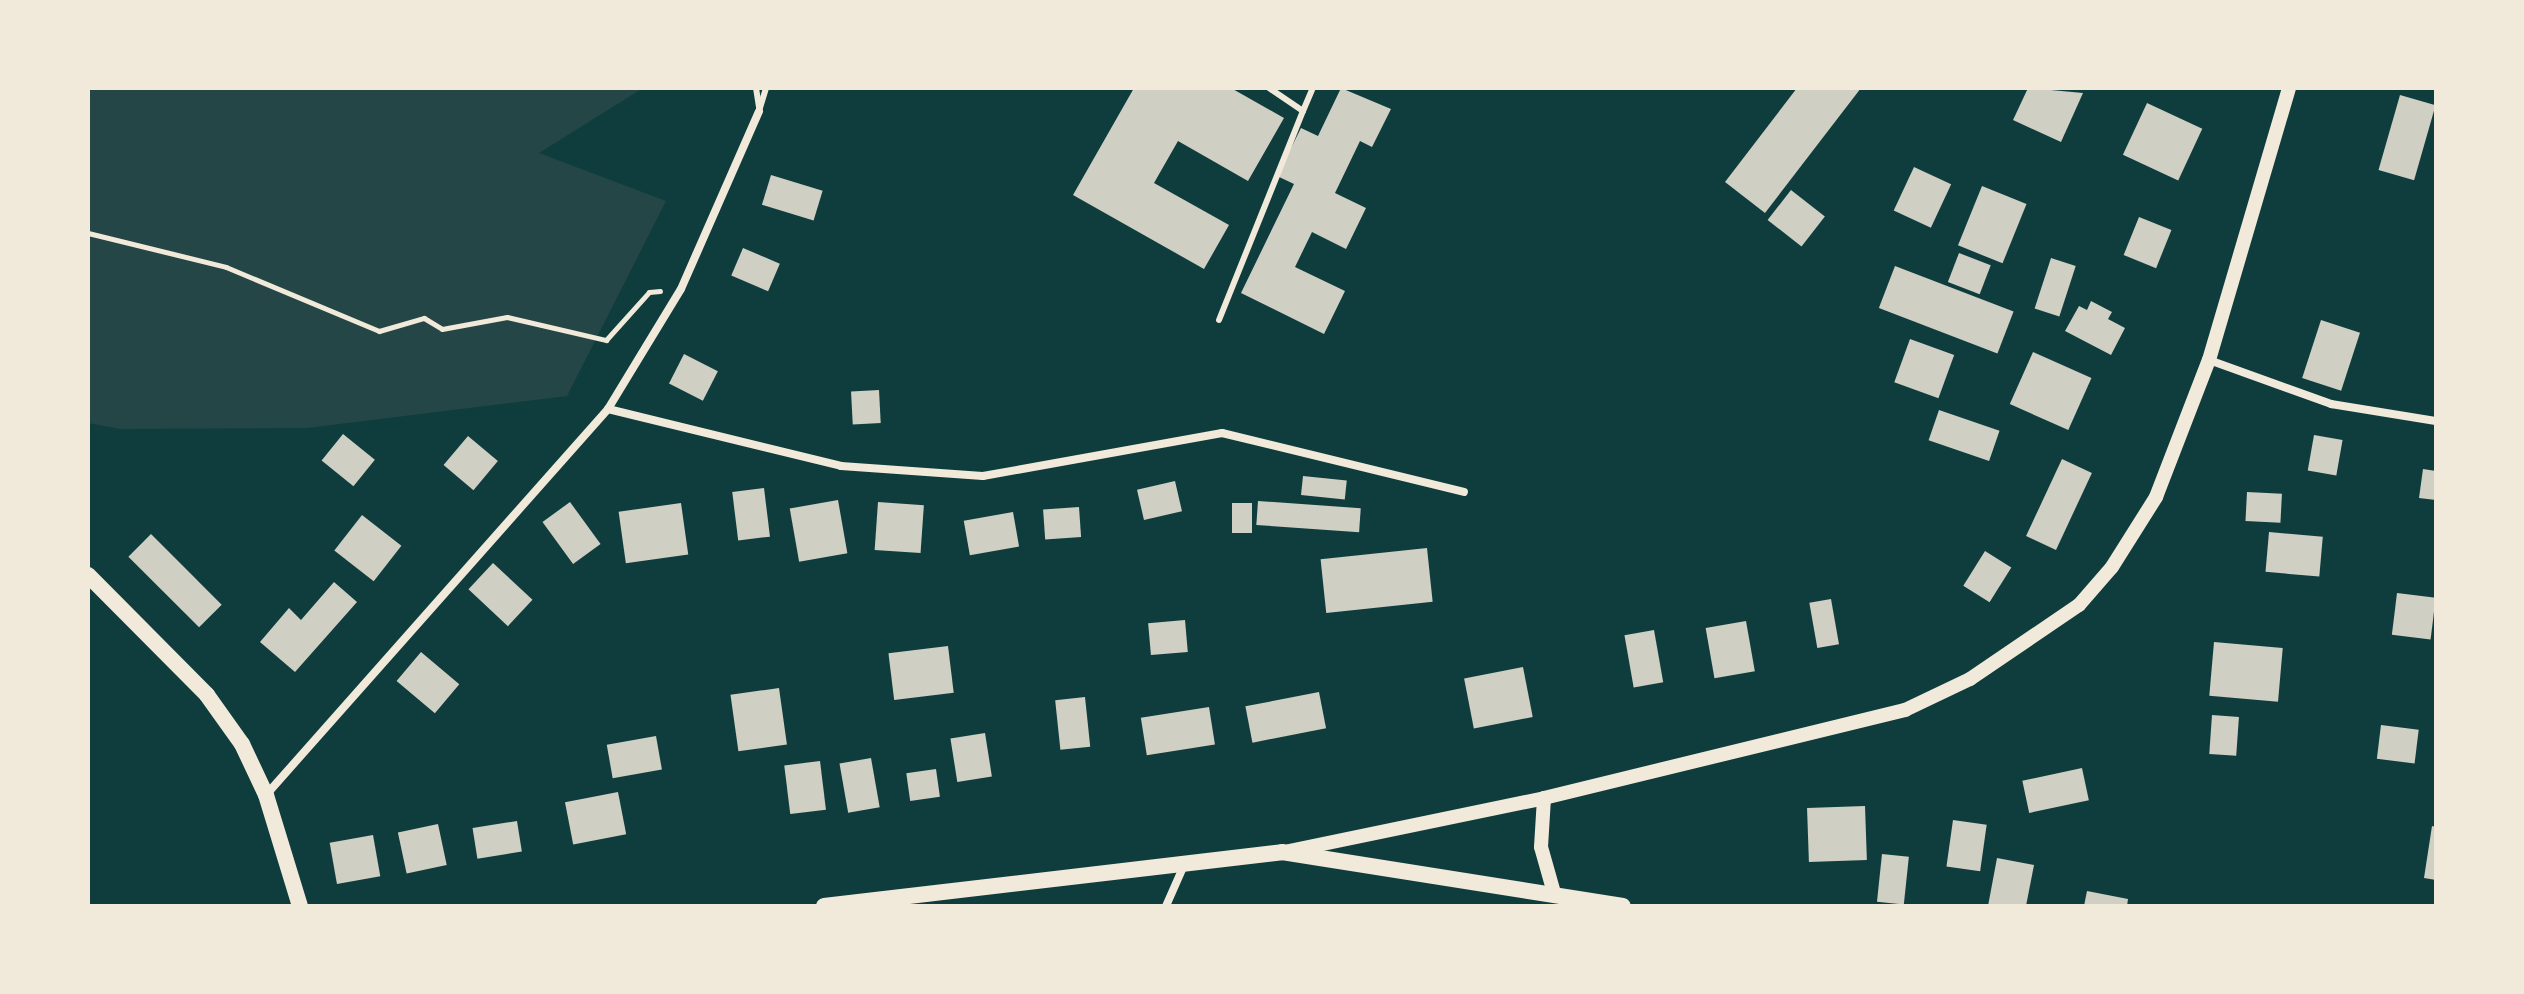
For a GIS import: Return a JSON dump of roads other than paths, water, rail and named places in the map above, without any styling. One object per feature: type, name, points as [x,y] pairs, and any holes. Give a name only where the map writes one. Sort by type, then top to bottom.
[{"type":"main road","points":[[88,575],[207,695],[242,744],[266,795],[300,906]]},
{"type":"main road","points":[[824,906],[1282,852],[1623,906]]},
{"type":"street","points":[[1282,852],[1544,798],[1905,710],[2028,642],[2079,605],[2112,567],[2156,497],[2209,360],[2289,88]]},
{"type":"street","points":[[266,795],[608,409],[681,289],[759,111]]},
{"type":"street","points":[[2209,360],[2331,404],[2436,421]]},
{"type":"street","points":[[608,409],[841,466],[983,476],[1222,433],[1464,492]]},
{"type":"street","points":[[1544,798],[1541,847],[1554,893]]},
{"type":"street","points":[[1166,906],[1185,863]]},
{"type":"lane","points":[[756,88],[759,111]]},
{"type":"lane","points":[[759,111],[766,88]]},
{"type":"lane","points":[[1269,88],[1303,111]]},
{"type":"lane","points":[[1219,320],[1313,88]]}]
